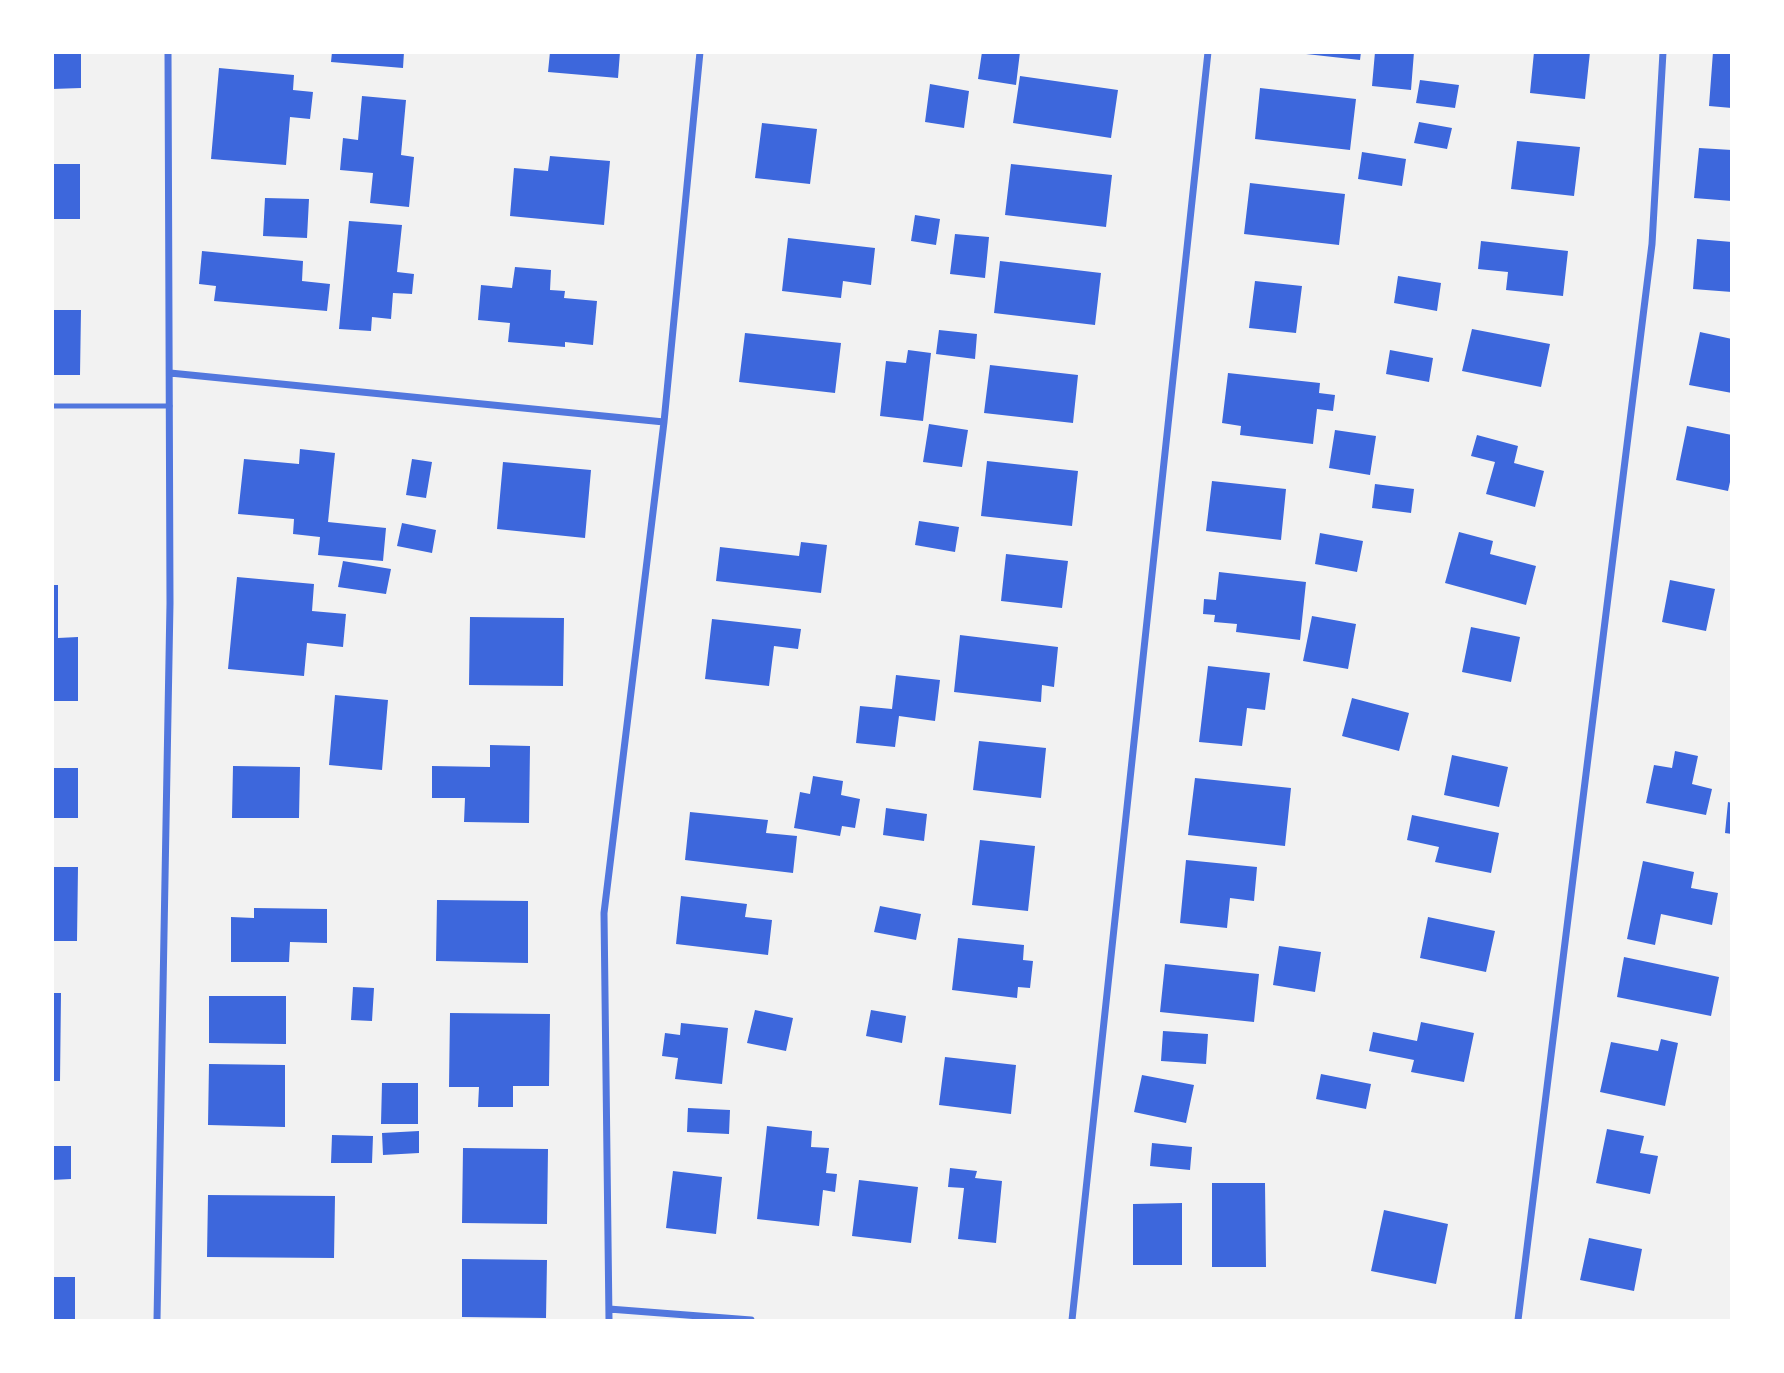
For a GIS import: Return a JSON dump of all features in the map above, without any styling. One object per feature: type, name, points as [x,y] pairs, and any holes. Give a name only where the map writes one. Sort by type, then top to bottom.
[{"type":"street","points":[[158,1321],[170,617],[167,52]]},
{"type":"street","points":[[609,1321],[604,914],[664,422],[700,52]]},
{"type":"street","points":[[1072,1321],[1208,52]]},
{"type":"street","points":[[1518,1321],[1652,244],[1663,52]]},
{"type":"street","points":[[170,373],[664,422]]},
{"type":"street","points":[[609,1309],[751,1321]]},
{"type":"lane","points":[[52,406],[170,406]]},
{"type":"building","points":[[52,52],[81,52],[81,88],[52,89]]},
{"type":"building","points":[[332,52],[404,52],[403,68],[331,62]]},
{"type":"building","points":[[550,52],[620,52],[618,78],[548,72]]},
{"type":"building","points":[[982,52],[1020,52],[1016,85],[978,79]]},
{"type":"building","points":[[1306,52],[1361,52],[1360,60]]},
{"type":"building","points":[[1375,52],[1414,52],[1411,90],[1372,86]]},
{"type":"building","points":[[1534,52],[1590,52],[1585,99],[1530,93]]},
{"type":"building","points":[[1713,52],[1732,52],[1732,108],[1709,106]]},
{"type":"building","points":[[219,68],[294,75],[293,90],[313,92],[310,119],[290,117],[286,165],[211,159]]},
{"type":"building","points":[[1020,76],[1118,90],[1111,138],[1013,123]]},
{"type":"building","points":[[1420,80],[1459,85],[1455,108],[1416,103]]},
{"type":"building","points":[[930,84],[969,91],[964,128],[925,122]]},
{"type":"building","points":[[1260,88],[1356,99],[1350,150],[1255,139]]},
{"type":"building","points":[[362,96],[406,100],[401,155],[414,157],[409,207],[370,203],[373,173],[340,170],[343,138],[358,140]]},
{"type":"building","points":[[1419,122],[1452,128],[1447,149],[1414,143]]},
{"type":"building","points":[[762,123],[817,129],[810,184],[755,178]]},
{"type":"building","points":[[1517,141],[1580,147],[1574,196],[1511,189]]},
{"type":"building","points":[[1699,148],[1732,150],[1732,201],[1694,198]]},
{"type":"building","points":[[1362,152],[1406,159],[1402,186],[1358,179]]},
{"type":"building","points":[[550,156],[610,161],[604,225],[510,216],[514,168],[548,171]]},
{"type":"building","points":[[52,164],[80,164],[80,219],[52,219]]},
{"type":"building","points":[[1011,164],[1112,175],[1106,227],[1005,215]]},
{"type":"building","points":[[1250,183],[1345,194],[1339,245],[1244,234]]},
{"type":"building","points":[[265,198],[309,199],[307,238],[263,236]]},
{"type":"building","points":[[915,215],[940,219],[936,245],[911,241]]},
{"type":"building","points":[[349,221],[402,225],[397,272],[414,274],[412,294],[393,293],[391,319],[372,317],[371,331],[339,329]]},
{"type":"building","points":[[955,234],[989,237],[985,278],[950,274]]},
{"type":"building","points":[[788,238],[875,248],[871,285],[843,281],[841,298],[782,291]]},
{"type":"building","points":[[1697,239],[1732,242],[1732,292],[1693,289]]},
{"type":"building","points":[[1481,241],[1568,251],[1563,296],[1506,290],[1508,272],[1478,269]]},
{"type":"building","points":[[202,251],[303,261],[302,281],[330,284],[327,311],[214,301],[216,286],[199,284]]},
{"type":"building","points":[[1000,261],[1101,273],[1095,325],[994,313]]},
{"type":"building","points":[[515,267],[551,270],[550,290],[565,291],[564,298],[597,301],[593,345],[565,342],[565,347],[508,342],[510,323],[478,320],[481,285],[512,288]]},
{"type":"building","points":[[1398,276],[1441,283],[1437,311],[1394,303]]},
{"type":"building","points":[[1255,281],[1302,286],[1296,333],[1249,328]]},
{"type":"building","points":[[52,310],[81,310],[80,375],[52,375]]},
{"type":"building","points":[[1472,329],[1550,344],[1541,387],[1462,371]]},
{"type":"building","points":[[939,330],[977,334],[975,359],[936,354]]},
{"type":"building","points":[[1700,332],[1732,339],[1732,393],[1689,385]]},
{"type":"building","points":[[745,333],[841,343],[835,393],[739,382]]},
{"type":"building","points":[[908,350],[931,353],[923,421],[880,416],[886,361],[906,363]]},
{"type":"building","points":[[1390,350],[1433,358],[1429,382],[1386,374]]},
{"type":"building","points":[[990,365],[1078,375],[1073,423],[984,413]]},
{"type":"building","points":[[1228,373],[1320,383],[1319,393],[1335,395],[1333,411],[1317,409],[1313,444],[1240,435],[1241,426],[1222,423]]},
{"type":"building","points":[[929,424],[968,430],[962,467],[923,462]]},
{"type":"building","points":[[1687,426],[1732,435],[1732,473],[1728,491],[1676,480]]},
{"type":"building","points":[[1335,430],[1376,436],[1370,475],[1329,468]]},
{"type":"building","points":[[1477,435],[1518,446],[1514,463],[1544,471],[1535,507],[1486,494],[1495,462],[1471,456]]},
{"type":"building","points":[[300,449],[335,453],[328,522],[386,528],[383,561],[318,555],[320,537],[293,534],[294,519],[238,514],[244,459],[299,464]]},
{"type":"building","points":[[412,459],[432,462],[426,498],[406,495]]},
{"type":"building","points":[[987,461],[1078,471],[1072,526],[981,516]]},
{"type":"building","points":[[503,462],[591,470],[585,538],[497,529]]},
{"type":"building","points":[[1212,481],[1286,489],[1281,540],[1206,531]]},
{"type":"building","points":[[1375,484],[1414,489],[1411,513],[1372,508]]},
{"type":"building","points":[[919,521],[959,527],[955,552],[915,545]]},
{"type":"building","points":[[402,523],[436,530],[432,553],[397,546]]},
{"type":"building","points":[[1459,532],[1493,541],[1490,554],[1536,566],[1526,605],[1445,583]]},
{"type":"building","points":[[1320,533],[1363,541],[1357,572],[1315,564]]},
{"type":"building","points":[[801,542],[827,545],[821,593],[716,581],[720,547],[799,556]]},
{"type":"building","points":[[1006,554],[1068,561],[1062,608],[1001,601]]},
{"type":"building","points":[[343,561],[391,569],[386,594],[338,587]]},
{"type":"building","points":[[1219,572],[1306,582],[1300,640],[1236,632],[1237,624],[1214,622],[1215,615],[1203,614],[1204,599],[1216,600]]},
{"type":"building","points":[[237,577],[314,584],[312,611],[346,614],[343,647],[307,643],[304,676],[228,669]]},
{"type":"building","points":[[1670,580],[1715,589],[1706,631],[1662,622]]},
{"type":"building","points":[[52,585],[58,585],[58,638],[78,637],[78,701],[52,701]]},
{"type":"building","points":[[1312,616],[1356,624],[1348,669],[1303,661]]},
{"type":"building","points":[[470,617],[564,618],[563,686],[469,685]]},
{"type":"building","points":[[712,619],[801,629],[798,649],[774,646],[769,686],[705,679]]},
{"type":"building","points":[[1471,627],[1520,637],[1511,682],[1462,672]]},
{"type":"building","points":[[960,635],[1058,647],[1054,687],[1042,685],[1041,702],[954,692]]},
{"type":"building","points":[[1208,666],[1270,673],[1265,710],[1247,708],[1242,746],[1199,742]]},
{"type":"building","points":[[896,675],[940,680],[935,721],[899,716],[895,747],[856,743],[860,706],[892,709]]},
{"type":"building","points":[[335,695],[388,700],[382,770],[329,765]]},
{"type":"building","points":[[1352,698],[1409,713],[1399,751],[1342,736]]},
{"type":"building","points":[[979,741],[1046,748],[1041,798],[973,790]]},
{"type":"building","points":[[490,745],[530,746],[529,823],[464,822],[465,798],[432,798],[432,766],[490,767]]},
{"type":"building","points":[[1675,751],[1698,756],[1692,784],[1712,789],[1706,815],[1646,803],[1654,765],[1672,768]]},
{"type":"building","points":[[1452,755],[1508,767],[1499,807],[1444,795]]},
{"type":"building","points":[[233,766],[300,767],[299,818],[232,818]]},
{"type":"building","points":[[52,768],[78,768],[78,818],[52,818]]},
{"type":"building","points":[[813,776],[843,781],[841,795],[860,799],[855,828],[842,826],[840,836],[794,828],[800,792],[810,794]]},
{"type":"building","points":[[1195,778],[1291,788],[1285,846],[1188,835]]},
{"type":"building","points":[[1728,802],[1732,803],[1732,834],[1725,833]]},
{"type":"building","points":[[886,808],[927,814],[924,841],[883,835]]},
{"type":"building","points":[[690,812],[768,820],[766,833],[797,836],[793,873],[685,860]]},
{"type":"building","points":[[1412,815],[1499,833],[1491,873],[1435,862],[1439,847],[1407,840]]},
{"type":"building","points":[[980,840],[1035,846],[1028,911],[972,905]]},
{"type":"building","points":[[1186,860],[1257,867],[1254,901],[1230,898],[1227,928],[1180,923]]},
{"type":"building","points":[[1643,861],[1694,872],[1691,888],[1718,893],[1712,925],[1661,914],[1655,945],[1627,939]]},
{"type":"building","points":[[52,867],[78,867],[77,941],[52,941]]},
{"type":"building","points":[[681,896],[747,904],[745,917],[772,920],[768,955],[676,944]]},
{"type":"building","points":[[437,900],[528,901],[528,963],[436,961]]},
{"type":"building","points":[[880,906],[921,914],[916,940],[874,932]]},
{"type":"building","points":[[254,908],[327,909],[327,943],[290,942],[289,962],[231,962],[231,917],[254,918]]},
{"type":"building","points":[[1428,917],[1495,931],[1486,972],[1420,958]]},
{"type":"building","points":[[958,938],[1024,945],[1023,960],[1033,961],[1030,988],[1018,987],[1017,998],[952,990]]},
{"type":"building","points":[[1279,946],[1321,952],[1315,992],[1273,985]]},
{"type":"building","points":[[1624,957],[1719,977],[1711,1016],[1617,997]]},
{"type":"building","points":[[1165,964],[1259,974],[1254,1022],[1160,1012]]},
{"type":"building","points":[[353,987],[374,988],[372,1021],[351,1020]]},
{"type":"building","points":[[52,993],[61,993],[60,1081],[52,1081]]},
{"type":"building","points":[[209,996],[286,996],[286,1044],[209,1043]]},
{"type":"building","points":[[755,1010],[793,1018],[786,1051],[747,1043]]},
{"type":"building","points":[[871,1010],[906,1016],[902,1043],[866,1036]]},
{"type":"building","points":[[450,1013],[550,1014],[549,1086],[513,1086],[513,1107],[478,1107],[479,1087],[449,1087]]},
{"type":"building","points":[[1421,1022],[1474,1033],[1464,1082],[1411,1072],[1414,1060],[1369,1051],[1373,1032],[1417,1041]]},
{"type":"building","points":[[681,1023],[728,1028],[722,1084],[675,1079],[678,1058],[662,1056],[665,1033],[680,1035]]},
{"type":"building","points":[[1163,1031],[1208,1034],[1206,1064],[1161,1061]]},
{"type":"building","points":[[1661,1039],[1678,1043],[1665,1106],[1600,1092],[1611,1042],[1658,1051]]},
{"type":"building","points":[[945,1057],[1016,1065],[1011,1114],[939,1105]]},
{"type":"building","points":[[209,1064],[285,1065],[285,1127],[208,1125]]},
{"type":"building","points":[[1321,1074],[1371,1084],[1366,1109],[1316,1099]]},
{"type":"building","points":[[1142,1075],[1194,1085],[1186,1123],[1134,1112]]},
{"type":"building","points":[[382,1083],[418,1083],[418,1124],[381,1124]]},
{"type":"building","points":[[688,1108],[730,1110],[729,1134],[687,1132]]},
{"type":"building","points":[[767,1126],[812,1131],[811,1147],[829,1148],[826,1173],[837,1174],[835,1192],[823,1190],[819,1226],[757,1219]]},
{"type":"building","points":[[1607,1129],[1644,1136],[1640,1153],[1658,1156],[1650,1194],[1596,1183]]},
{"type":"building","points":[[419,1131],[419,1153],[383,1155],[382,1133]]},
{"type":"building","points":[[332,1135],[373,1136],[372,1163],[331,1163]]},
{"type":"building","points":[[1152,1143],[1192,1147],[1190,1170],[1150,1166]]},
{"type":"building","points":[[52,1146],[71,1146],[71,1179],[52,1180]]},
{"type":"building","points":[[463,1148],[548,1149],[547,1224],[462,1223]]},
{"type":"building","points":[[950,1168],[977,1171],[975,1178],[1002,1181],[996,1243],[958,1239],[964,1188],[948,1187]]},
{"type":"building","points":[[673,1171],[722,1177],[716,1234],[666,1228]]},
{"type":"building","points":[[859,1180],[918,1187],[911,1243],[852,1236]]},
{"type":"building","points":[[1212,1183],[1265,1183],[1266,1267],[1212,1267]]},
{"type":"building","points":[[208,1195],[335,1196],[334,1258],[207,1257]]},
{"type":"building","points":[[1182,1203],[1182,1265],[1133,1265],[1133,1204]]},
{"type":"building","points":[[1384,1210],[1448,1224],[1436,1284],[1371,1271]]},
{"type":"building","points":[[1589,1238],[1642,1249],[1634,1291],[1580,1280]]},
{"type":"building","points":[[462,1259],[547,1260],[546,1318],[462,1317]]},
{"type":"building","points":[[52,1277],[75,1277],[75,1320],[52,1320]]}]
